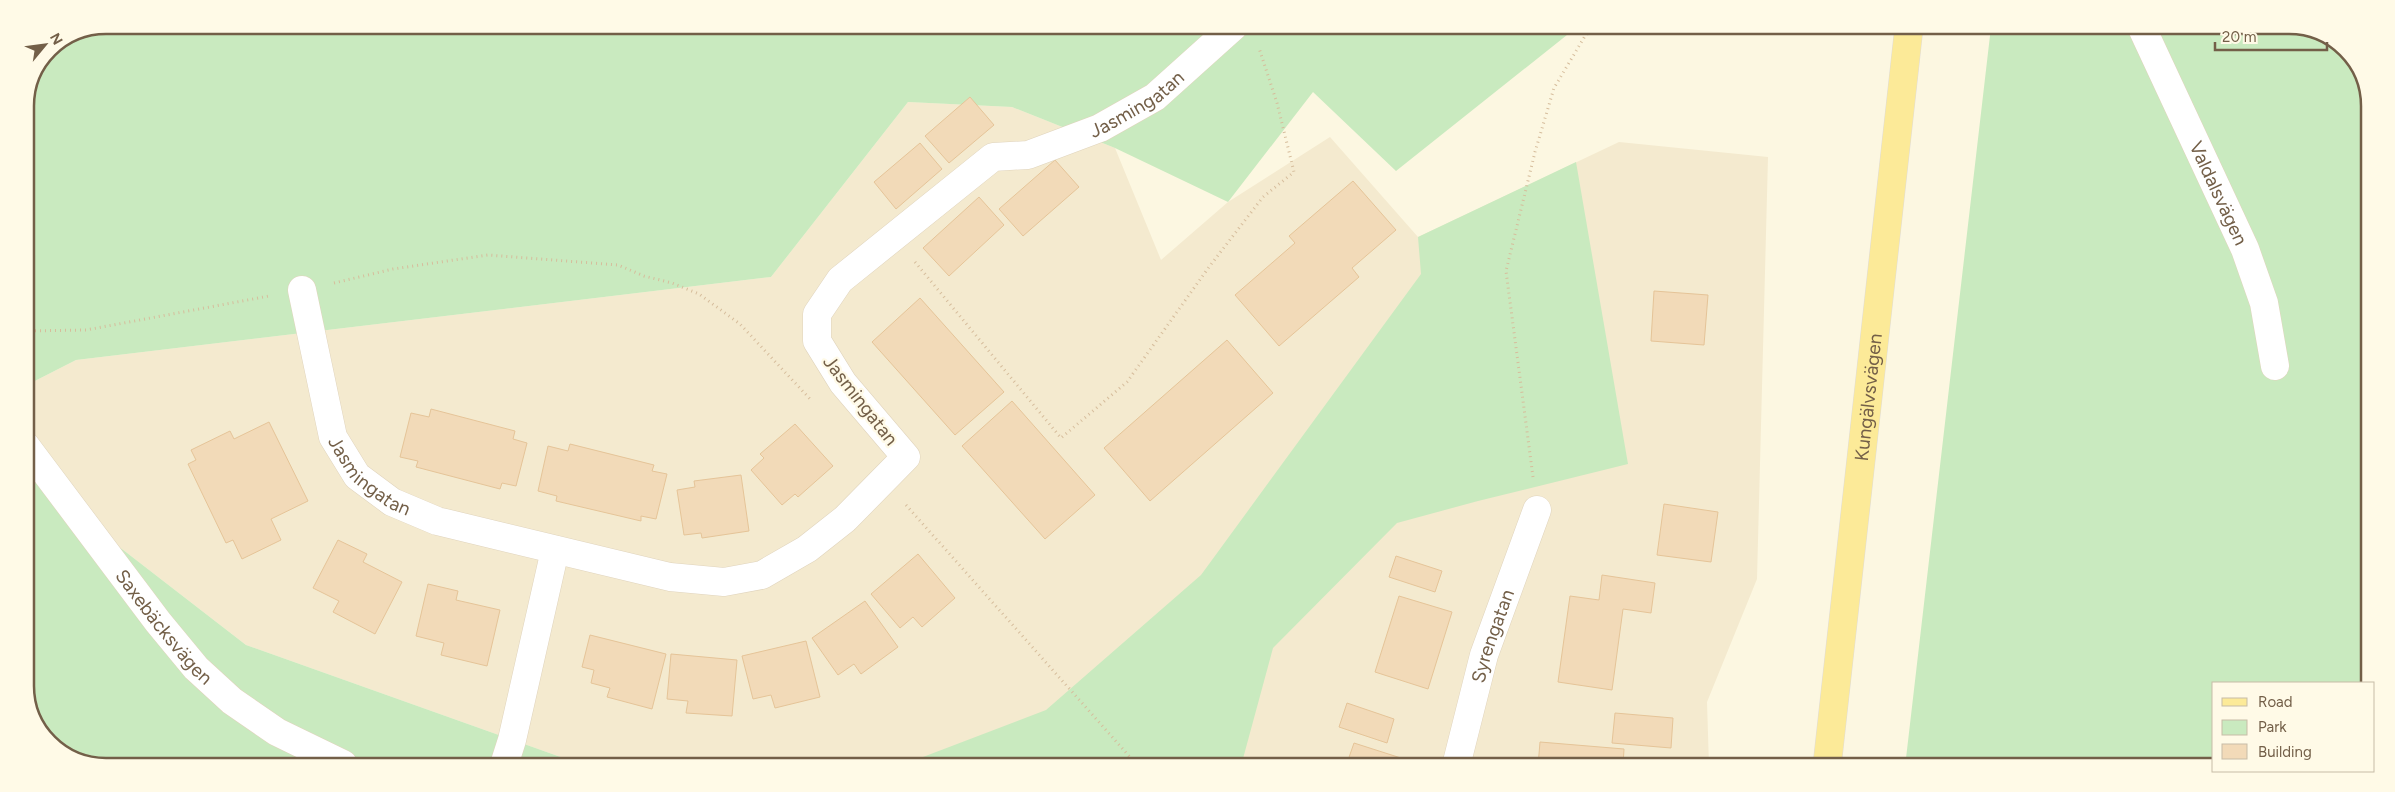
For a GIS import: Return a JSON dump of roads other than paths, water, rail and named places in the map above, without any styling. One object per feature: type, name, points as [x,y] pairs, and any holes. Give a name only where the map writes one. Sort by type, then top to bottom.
[{"type":"main road","name":"Kungälvsvägen","points":[[1828,758],[1909,34]]},
{"type":"street","name":"Jasmingatan","points":[[302,290],[333,437],[357,476],[392,502],[437,521],[670,577],[724,582],[762,575],[807,549],[845,519],[906,457],[843,383],[817,341],[817,314],[840,280],[993,157],[1028,155],[1100,128],[1156,98],[1225,34]]},
{"type":"street","name":"Valdalsvägen","points":[[2145,34],[2245,249],[2264,303],[2275,366]]},
{"type":"street","name":"Saxebäcksvägen","points":[[34,457],[152,614],[196,668],[232,701],[276,732],[330,758]]},
{"type":"street","name":"Syrengatan","points":[[1458,758],[1484,655],[1537,510]]},
{"type":"street","points":[[506,758],[555,550]]}]
